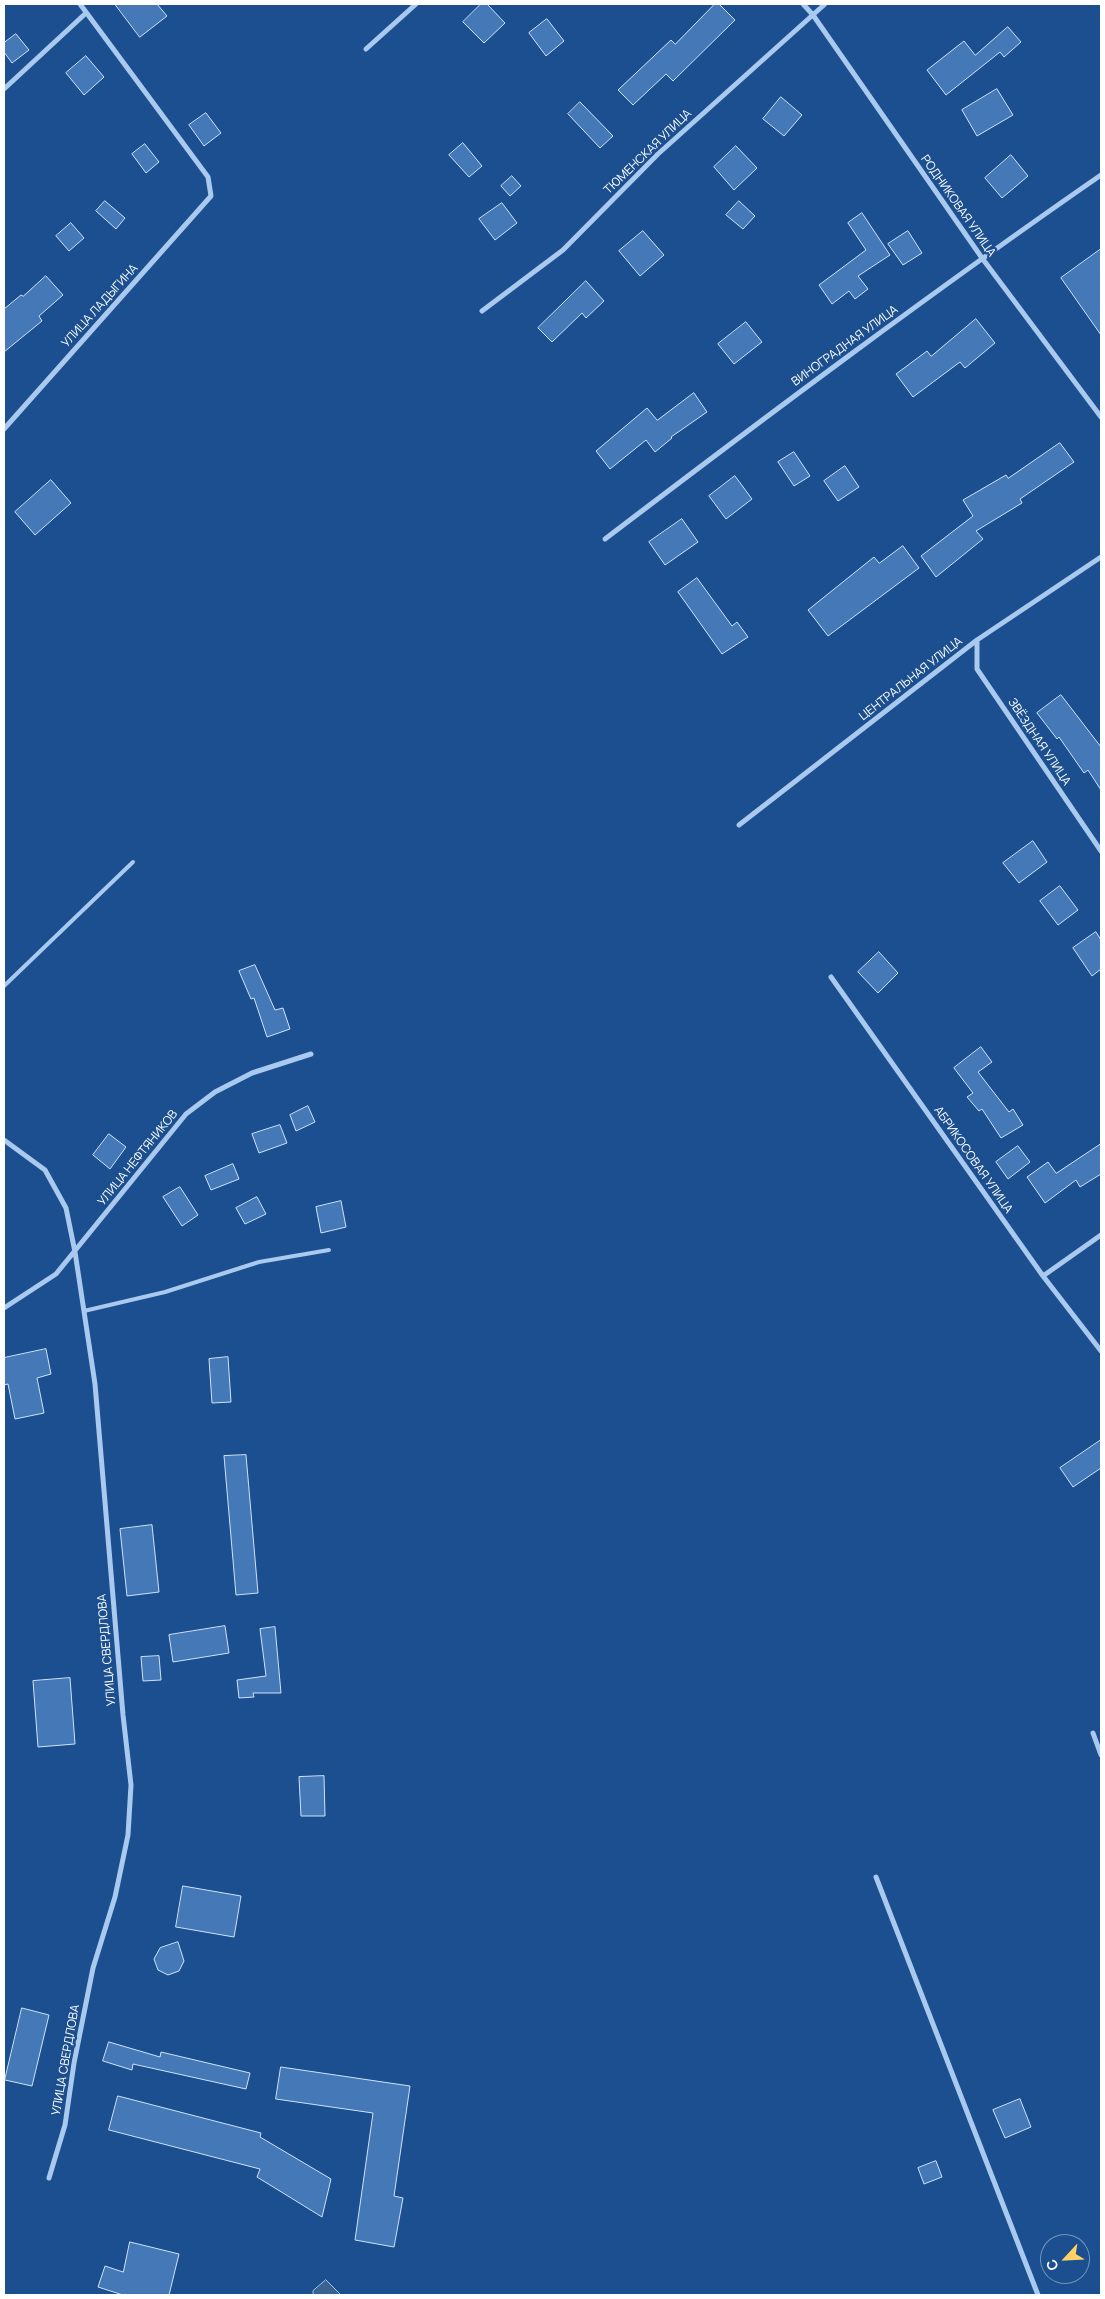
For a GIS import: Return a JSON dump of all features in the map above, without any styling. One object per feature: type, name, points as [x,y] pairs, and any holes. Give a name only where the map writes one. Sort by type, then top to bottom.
[{"type":"street","points":[[4,89],[86,13],[80,4]]},
{"type":"street","points":[[366,49],[416,4]]},
{"type":"street","name":"РОДНИКОВАЯ УЛИЦА","points":[[803,4],[813,15],[982,258],[1101,417]]},
{"type":"street","name":"ТЮМЕНСКАЯ УЛИЦА","points":[[482,311],[563,250],[658,154],[825,4]]},
{"type":"street","name":"УЛИЦА ЛАДЫГИНА","points":[[4,429],[211,196],[208,177],[86,13]]},
{"type":"street","name":"ВИНОГРАДНАЯ УЛИЦА","points":[[605,539],[775,409],[982,258],[1101,175]]},
{"type":"street","name":"ЦЕНТРАЛЬНАЯ УЛИЦА","points":[[739,825],[978,640],[1101,556]]},
{"type":"street","name":"ЗВЁЗДНАЯ УЛИЦА","points":[[978,640],[977,669],[1101,851]]},
{"type":"street","name":"АБРИКОСОВАЯ УЛИЦА","points":[[831,978],[1043,1276],[1101,1351]]},
{"type":"street","name":"УЛИЦА НЕФТЯНИКОВ","points":[[4,1308],[56,1274],[186,1114],[215,1092],[252,1073],[311,1054]]},
{"type":"street","name":"УЛИЦА СВЕРДЛОВА","points":[[4,1140],[45,1170],[66,1208],[75,1252],[95,1384],[123,1715],[131,1785],[128,1835],[115,1897],[93,1968],[74,2063],[65,2125],[49,2178]]},
{"type":"street","points":[[1043,1276],[1101,1235]]},
{"type":"street","points":[[1093,1733],[1101,1755]]},
{"type":"street","points":[[876,1877],[1038,2295]]},
{"type":"lane","points":[[4,986],[133,862]]},
{"type":"lane","points":[[84,1311],[164,1292],[259,1262],[329,1250]]},
{"type":"water","points":[[326,2280],[341,2295],[313,2295],[313,2291]]},
{"type":"building","points":[[115,4],[157,4],[167,16],[140,37]]},
{"type":"building","points":[[481,4],[487,4],[505,23],[484,43],[463,22]]},
{"type":"building","points":[[715,4],[719,4],[735,20],[673,81],[666,74],[633,105],[618,90],[671,40],[675,44]]},
{"type":"building","points":[[547,19],[564,41],[546,56],[529,33]]},
{"type":"building","points":[[1008,27],[1021,42],[1004,57],[1000,52],[946,95],[927,70],[964,41],[975,55]]},
{"type":"building","points":[[16,34],[29,50],[12,63],[4,52],[4,43]]},
{"type":"building","points":[[86,56],[104,77],[84,95],[66,73]]},
{"type":"building","points":[[997,89],[1013,115],[977,136],[962,110]]},
{"type":"building","points":[[781,97],[802,115],[784,136],[763,119]]},
{"type":"building","points":[[580,102],[613,136],[600,148],[568,114]]},
{"type":"building","points":[[206,113],[221,133],[204,146],[189,125]]},
{"type":"building","points":[[463,143],[482,166],[469,177],[449,155]]},
{"type":"building","points":[[145,144],[159,162],[146,173],[132,154]]},
{"type":"building","points":[[736,146],[757,168],[734,190],[714,167]]},
{"type":"building","points":[[1011,155],[1028,176],[1002,198],[985,178]]},
{"type":"building","points":[[512,176],[521,186],[510,196],[501,186]]},
{"type":"building","points":[[105,201],[125,218],[116,229],[96,211]]},
{"type":"building","points":[[739,201],[755,216],[743,229],[726,215]]},
{"type":"building","points":[[502,203],[517,223],[495,240],[479,219]]},
{"type":"building","points":[[862,213],[890,255],[858,276],[868,289],[855,299],[849,291],[832,304],[819,285],[866,250],[848,223]]},
{"type":"building","points":[[71,223],[84,238],[69,251],[56,236]]},
{"type":"building","points":[[643,231],[664,255],[640,276],[619,251]]},
{"type":"building","points":[[908,231],[922,253],[903,265],[888,244]]},
{"type":"building","points":[[1101,249],[1101,335],[1061,278]]},
{"type":"building","points":[[46,276],[63,295],[39,316],[42,321],[4,352],[4,309],[21,295],[23,296]]},
{"type":"building","points":[[586,281],[604,301],[586,318],[582,313],[552,342],[538,328]]},
{"type":"building","points":[[976,319],[995,343],[965,368],[960,362],[913,397],[896,374],[927,351],[931,356]]},
{"type":"building","points":[[746,322],[762,342],[734,364],[718,344]]},
{"type":"building","points":[[694,393],[707,412],[671,437],[655,452],[646,440],[610,469],[596,451],[647,408],[657,420]]},
{"type":"building","points":[[1060,443],[1074,462],[1020,499],[1022,503],[976,531],[983,539],[936,577],[921,556],[973,516],[963,500],[1006,475],[1008,478]]},
{"type":"building","points":[[794,452],[810,476],[794,486],[778,462]]},
{"type":"building","points":[[845,466],[859,487],[838,501],[824,481]]},
{"type":"building","points":[[735,476],[752,499],[726,519],[709,496]]},
{"type":"building","points":[[51,480],[71,503],[35,535],[15,512]]},
{"type":"building","points":[[682,519],[698,542],[665,565],[649,542]]},
{"type":"building","points":[[903,546],[919,568],[828,636],[808,610],[874,557],[879,563]]},
{"type":"building","points":[[697,578],[732,626],[737,622],[748,637],[722,654],[678,592]]},
{"type":"building","points":[[1061,695],[1101,747],[1101,790],[1088,770],[1084,773],[1059,737],[1057,739],[1037,713]]},
{"type":"building","points":[[1033,841],[1047,862],[1019,883],[1003,863]]},
{"type":"building","points":[[1060,886],[1078,910],[1058,925],[1040,901]]},
{"type":"building","points":[[1096,932],[1101,940],[1101,969],[1092,976],[1073,948]]},
{"type":"building","points":[[879,952],[898,973],[878,993],[858,972]]},
{"type":"building","points":[[255,965],[275,1010],[283,1008],[290,1029],[267,1037],[254,998],[251,999],[239,971]]},
{"type":"building","points":[[981,1047],[992,1062],[978,1072],[1009,1112],[1013,1109],[1023,1125],[1001,1138],[982,1109],[979,1111],[967,1097],[973,1093],[954,1068]]},
{"type":"building","points":[[308,1106],[315,1122],[296,1131],[290,1115]]},
{"type":"building","points":[[280,1125],[287,1143],[259,1153],[252,1134]]},
{"type":"building","points":[[109,1134],[126,1147],[110,1169],[93,1155]]},
{"type":"building","points":[[1101,1144],[1101,1174],[1080,1187],[1076,1180],[1045,1203],[1027,1177],[1048,1162],[1056,1173]]},
{"type":"building","points":[[1018,1146],[1030,1162],[1008,1179],[996,1162]]},
{"type":"building","points":[[233,1164],[239,1179],[211,1190],[205,1176]]},
{"type":"building","points":[[180,1187],[198,1215],[182,1226],[163,1197]]},
{"type":"building","points":[[257,1197],[266,1214],[245,1224],[236,1208]]},
{"type":"building","points":[[341,1201],[346,1227],[321,1233],[316,1207]]},
{"type":"building","points":[[46,1349],[51,1374],[37,1378],[44,1413],[15,1419],[8,1384],[4,1385],[4,1358]]},
{"type":"building","points":[[228,1357],[231,1402],[212,1403],[209,1359]]},
{"type":"building","points":[[1101,1440],[1101,1468],[1073,1487],[1060,1468]]},
{"type":"building","points":[[246,1455],[258,1593],[236,1595],[224,1456]]},
{"type":"building","points":[[152,1525],[159,1592],[127,1596],[120,1529]]},
{"type":"building","points":[[225,1626],[229,1653],[173,1662],[169,1635]]},
{"type":"building","points":[[275,1627],[281,1693],[253,1693],[254,1697],[239,1698],[237,1680],[266,1676],[260,1629]]},
{"type":"building","points":[[159,1656],[161,1680],[143,1681],[141,1657]]},
{"type":"building","points":[[70,1678],[75,1744],[38,1747],[33,1681]]},
{"type":"building","points":[[324,1776],[325,1816],[301,1816],[299,1777]]},
{"type":"building","points":[[183,1886],[241,1896],[234,1937],[176,1927]]},
{"type":"building","points":[[178,1942],[184,1961],[179,1971],[168,1975],[158,1970],[154,1959],[160,1948]]},
{"type":"building","points":[[22,2008],[49,2015],[32,2086],[5,2080]]},
{"type":"building","points":[[109,2042],[160,2057],[161,2052],[250,2073],[246,2089],[133,2064],[132,2070],[103,2061]]},
{"type":"building","points":[[281,2067],[410,2086],[394,2196],[403,2198],[394,2247],[355,2240],[373,2113],[276,2099]]},
{"type":"building","points":[[118,2096],[261,2133],[260,2137],[331,2179],[322,2217],[257,2177],[260,2169],[109,2130]]},
{"type":"building","points":[[1020,2099],[1031,2127],[1005,2138],[993,2110]]},
{"type":"building","points":[[936,2161],[942,2177],[924,2184],[918,2168]]},
{"type":"building","points":[[130,2242],[179,2254],[169,2295],[123,2295],[98,2287],[105,2266],[123,2272]]}]
